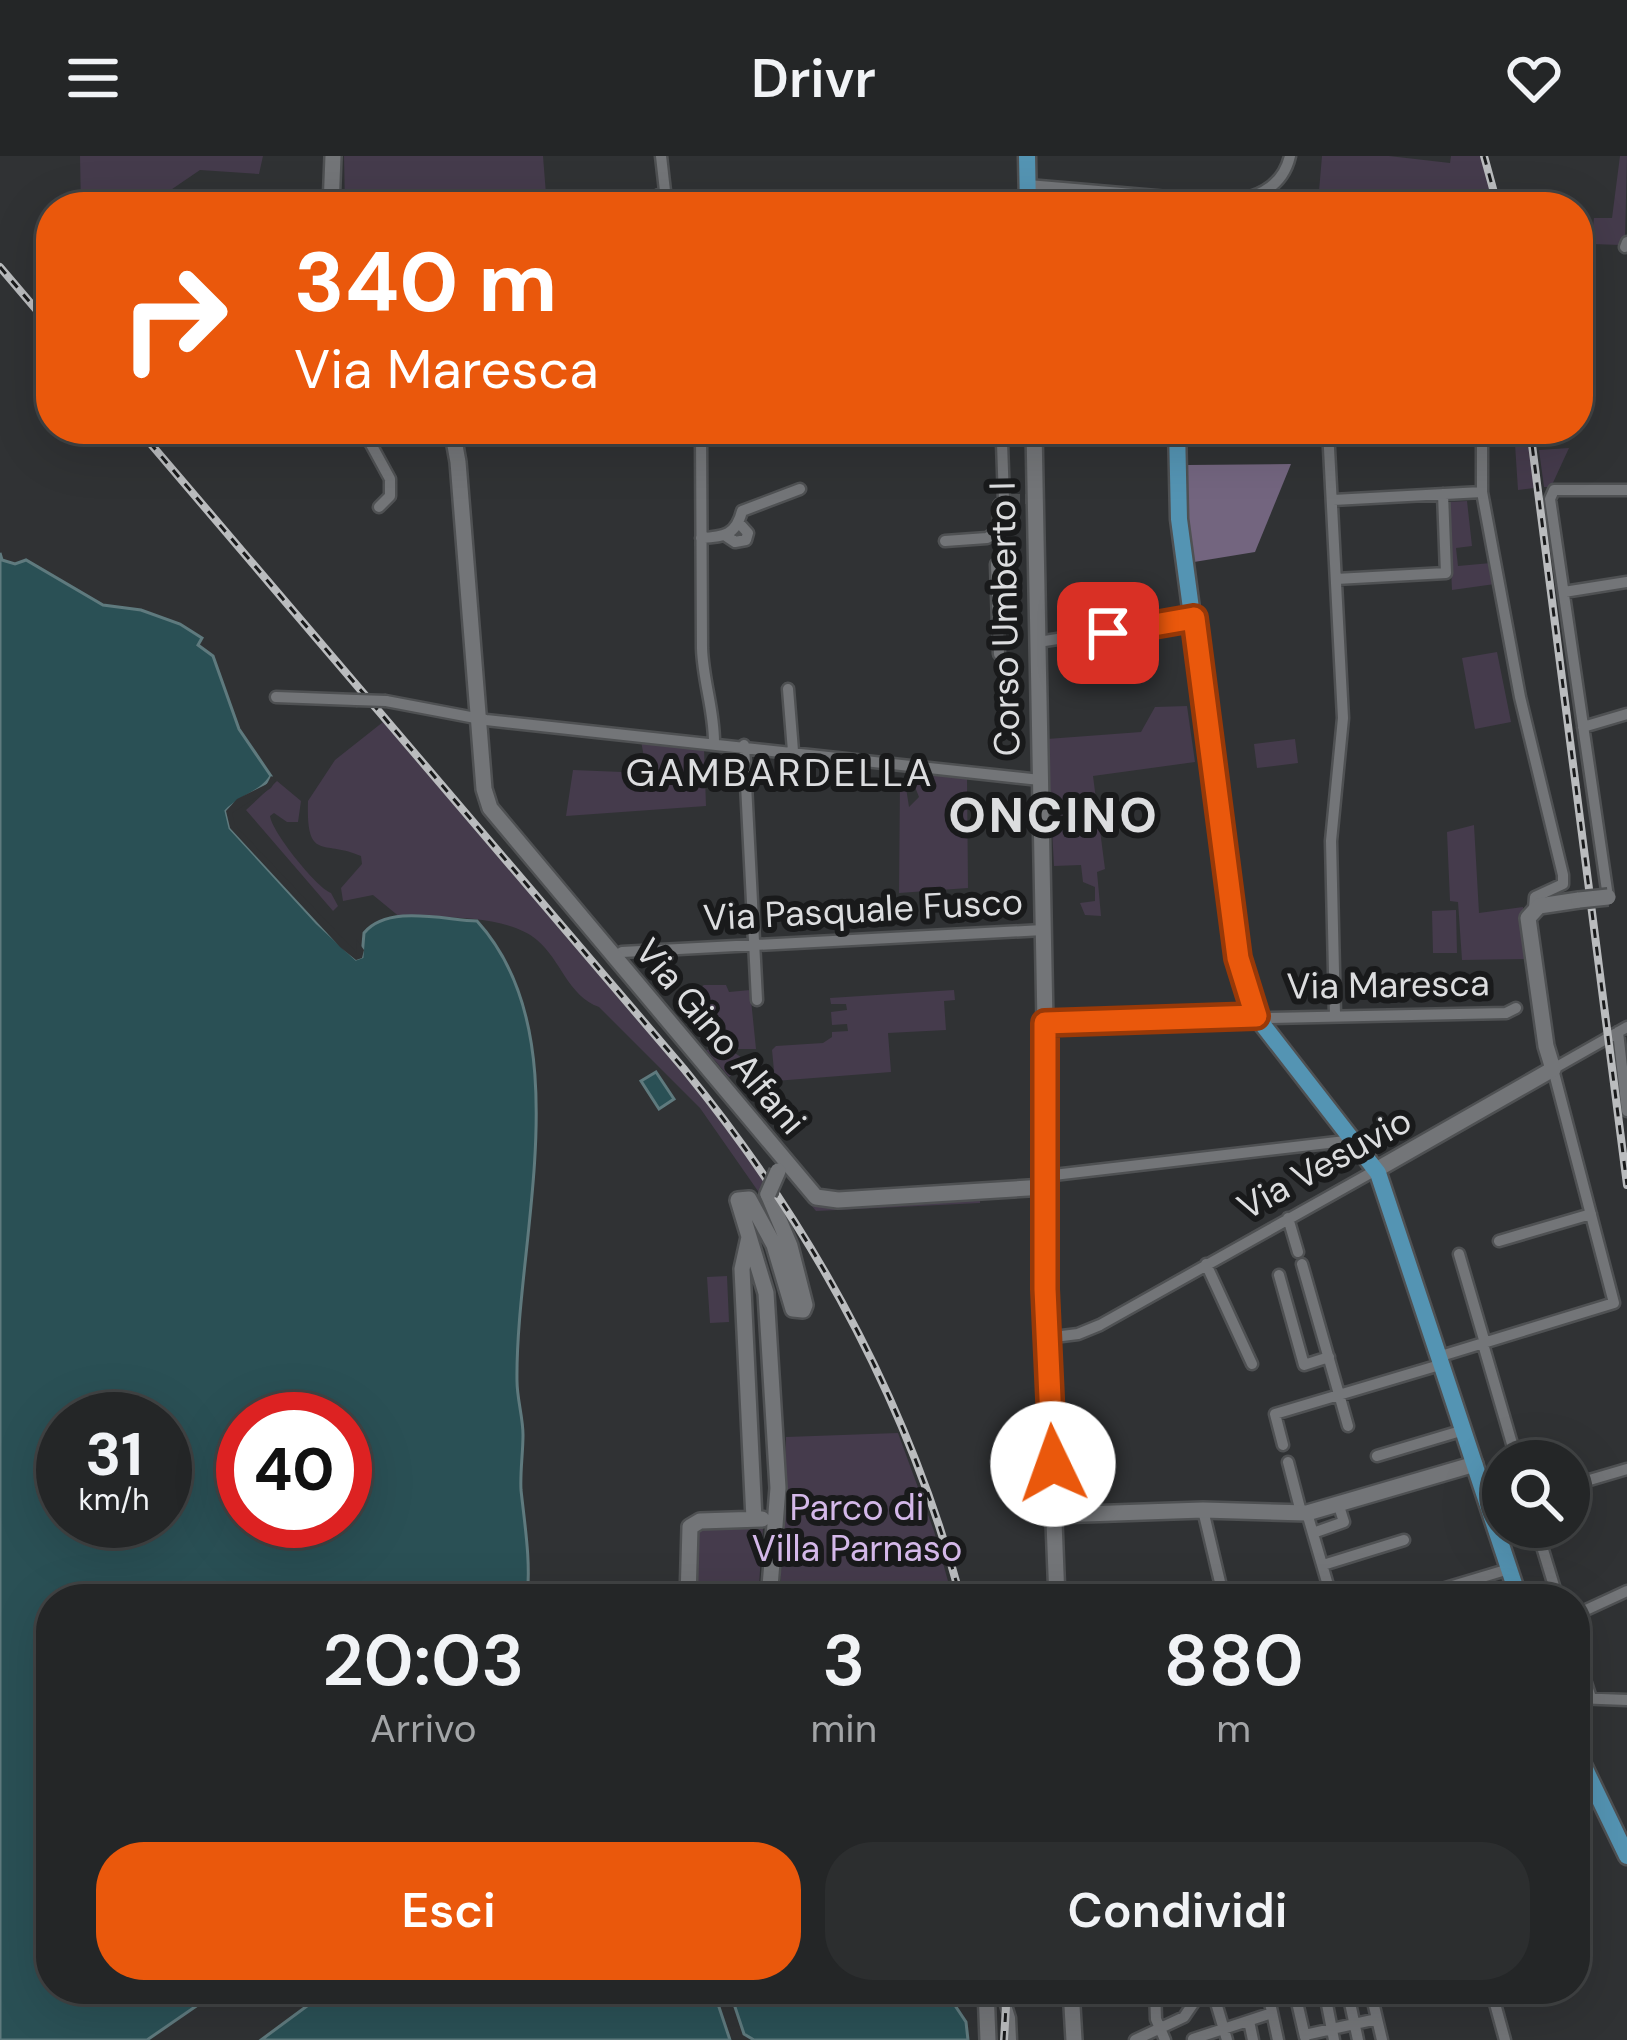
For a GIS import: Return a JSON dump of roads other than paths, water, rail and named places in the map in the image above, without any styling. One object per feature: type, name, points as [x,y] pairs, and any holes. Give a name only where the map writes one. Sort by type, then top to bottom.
[{"type":"main road","points":[[1027,156],[1028,192]]},
{"type":"main road","points":[[1177,444],[1178,519],[1238,958],[1256,1016],[1376,1170],[1514,1584]]},
{"type":"main road","points":[[1590,1779],[1627,1856]]},
{"type":"street","points":[[332,192],[333,156]]},
{"type":"street","points":[[661,156],[661,192]]},
{"type":"street","points":[[1262,192],[1286,172],[1290,156]]},
{"type":"street","points":[[1028,185],[1110,192]]},
{"type":"street","points":[[371,444],[390,479],[390,496],[379,507]]},
{"type":"street","name":"Via Gino Alfani","points":[[455,444],[484,789],[490,808],[782,1166],[823,1200],[1045,1182]]},
{"type":"street","points":[[701,444],[703,678],[714,712],[714,742]]},
{"type":"street","points":[[946,541],[992,536],[999,530],[999,505],[1007,499],[1002,444]]},
{"type":"street","name":"Corso Umberto I","points":[[1033,444],[1046,1338],[1057,1584]]},
{"type":"street","points":[[1329,444],[1343,728],[1331,841],[1335,1015]]},
{"type":"street","points":[[1283,1445],[1275,1414],[1614,1303],[1546,1046],[1528,924],[1535,897],[1558,889],[1563,875],[1520,697],[1482,492],[1482,444]]},
{"type":"street","points":[[701,538],[726,536],[739,523],[742,511],[800,489]]},
{"type":"street","points":[[1608,896],[1550,510],[1554,490],[1627,490]]},
{"type":"street","points":[[1333,500],[1482,492]]},
{"type":"street","points":[[1336,579],[1446,573],[1443,494]]},
{"type":"street","points":[[999,653],[996,564],[1010,564]]},
{"type":"street","points":[[1564,592],[1627,582]]},
{"type":"street","points":[[1038,642],[1194,618]]},
{"type":"street","points":[[788,689],[793,751]]},
{"type":"street","points":[[276,697],[386,701],[479,718],[1040,780]]},
{"type":"street","points":[[1583,727],[1627,714]]},
{"type":"street","points":[[744,745],[757,1000]]},
{"type":"street","points":[[1534,908],[1627,897]]},
{"type":"street","name":"Via Pasquale Fusco","points":[[615,956],[1043,930]]},
{"type":"street","name":"Via Maresca","points":[[1045,1023],[1505,1012],[1516,1007]]},
{"type":"street","points":[[1622,1029],[1627,1111]]},
{"type":"street","name":"Via Vesuvio","points":[[1046,1338],[1088,1331],[1622,1029]]},
{"type":"street","points":[[1045,1182],[1354,1140]]},
{"type":"street","points":[[770,1584],[777,1518],[763,1274],[736,1207],[737,1200],[749,1199],[774,1244],[793,1309],[802,1310],[805,1305],[793,1258],[769,1194],[782,1166]]},
{"type":"street","points":[[1499,1240],[1591,1214]]},
{"type":"street","points":[[1288,1218],[1348,1426]]},
{"type":"street","points":[[749,1237],[742,1269],[754,1519]]},
{"type":"street","points":[[1459,1254],[1510,1440]]},
{"type":"street","points":[[1206,1264],[1252,1364]]},
{"type":"street","points":[[1279,1275],[1304,1365],[1329,1357]]},
{"type":"street","points":[[747,1380],[772,1379]]},
{"type":"street","points":[[1377,1456],[1464,1430]]},
{"type":"street","points":[[1288,1462],[1328,1584]]},
{"type":"street","points":[[1055,1515],[1304,1512],[1475,1464]]},
{"type":"street","points":[[1590,1479],[1627,1468]]},
{"type":"street","points":[[1313,1533],[1344,1522],[1338,1503]]},
{"type":"street","points":[[1203,1510],[1220,1584]]},
{"type":"street","points":[[688,1584],[690,1527],[700,1521],[777,1518]]},
{"type":"street","points":[[1323,1565],[1404,1540]]},
{"type":"street","points":[[1542,1548],[1553,1584]]},
{"type":"street","points":[[1467,1584],[1509,1569]]},
{"type":"street","points":[[1590,1608],[1627,1591]]},
{"type":"street","points":[[1590,1695],[1627,1700]]},
{"type":"street","points":[[987,2004],[988,2040]]},
{"type":"street","points":[[1006,2004],[1011,2040]]},
{"type":"street","points":[[1072,2004],[1074,2040]]},
{"type":"street","points":[[1156,2004],[1163,2035]]},
{"type":"street","points":[[1135,2040],[1163,2035],[1195,2004]]},
{"type":"street","points":[[1214,2004],[1226,2034]]},
{"type":"street","points":[[1270,2004],[1278,2040]]},
{"type":"street","points":[[1298,2004],[1305,2038],[1333,2035],[1377,2019]]},
{"type":"street","points":[[1327,2004],[1333,2035]]},
{"type":"street","points":[[1350,2004],[1358,2040]]},
{"type":"street","points":[[1374,2004],[1382,2040]]},
{"type":"street","points":[[1495,2004],[1505,2040]]},
{"type":"street","points":[[1189,2024],[1193,2039],[1226,2034],[1272,2013]]},
{"type":"street","points":[[1249,2021],[1253,2040]]},
{"type":"water","points":[[0,553],[2,560],[15,564],[26,560],[103,605],[141,610],[202,638],[198,645],[213,656],[239,729],[271,776],[226,811],[230,828],[356,959],[362,957],[364,933],[387,919],[417,916],[477,921],[509,968],[527,1022],[535,1080],[536,1142],[517,1381],[527,1584],[36,1584],[36,2004],[199,2004],[147,2040],[0,2040]]},
{"type":"water","points":[[656,1072],[674,1099],[659,1109],[641,1081]]},
{"type":"water","points":[[310,2004],[718,2004],[730,2040],[261,2040]]},
{"type":"water","points":[[734,2004],[954,2004],[966,2022],[968,2040],[754,2040],[744,2034]]},
{"type":"tunnel","points":[[1010,499],[1026,499]]},
{"type":"railway","points":[[1484,156],[1494,192]]},
{"type":"railway","points":[[0,267],[36,309]]},
{"type":"railway","points":[[151,444],[731,1129],[851,1319],[914,1455],[956,1584]]},
{"type":"railway","points":[[1532,444],[1627,1185]]},
{"type":"railway","points":[[1004,2040],[1006,2004]]},
{"type":"district","name":"GAMBARDELLA","points":[[780,772]]},
{"type":"district","name":"ONCINO","points":[[1054,815]]},
{"type":"park label","name":"Parco di Villa Parnaso","points":[[857,1528]]}]
